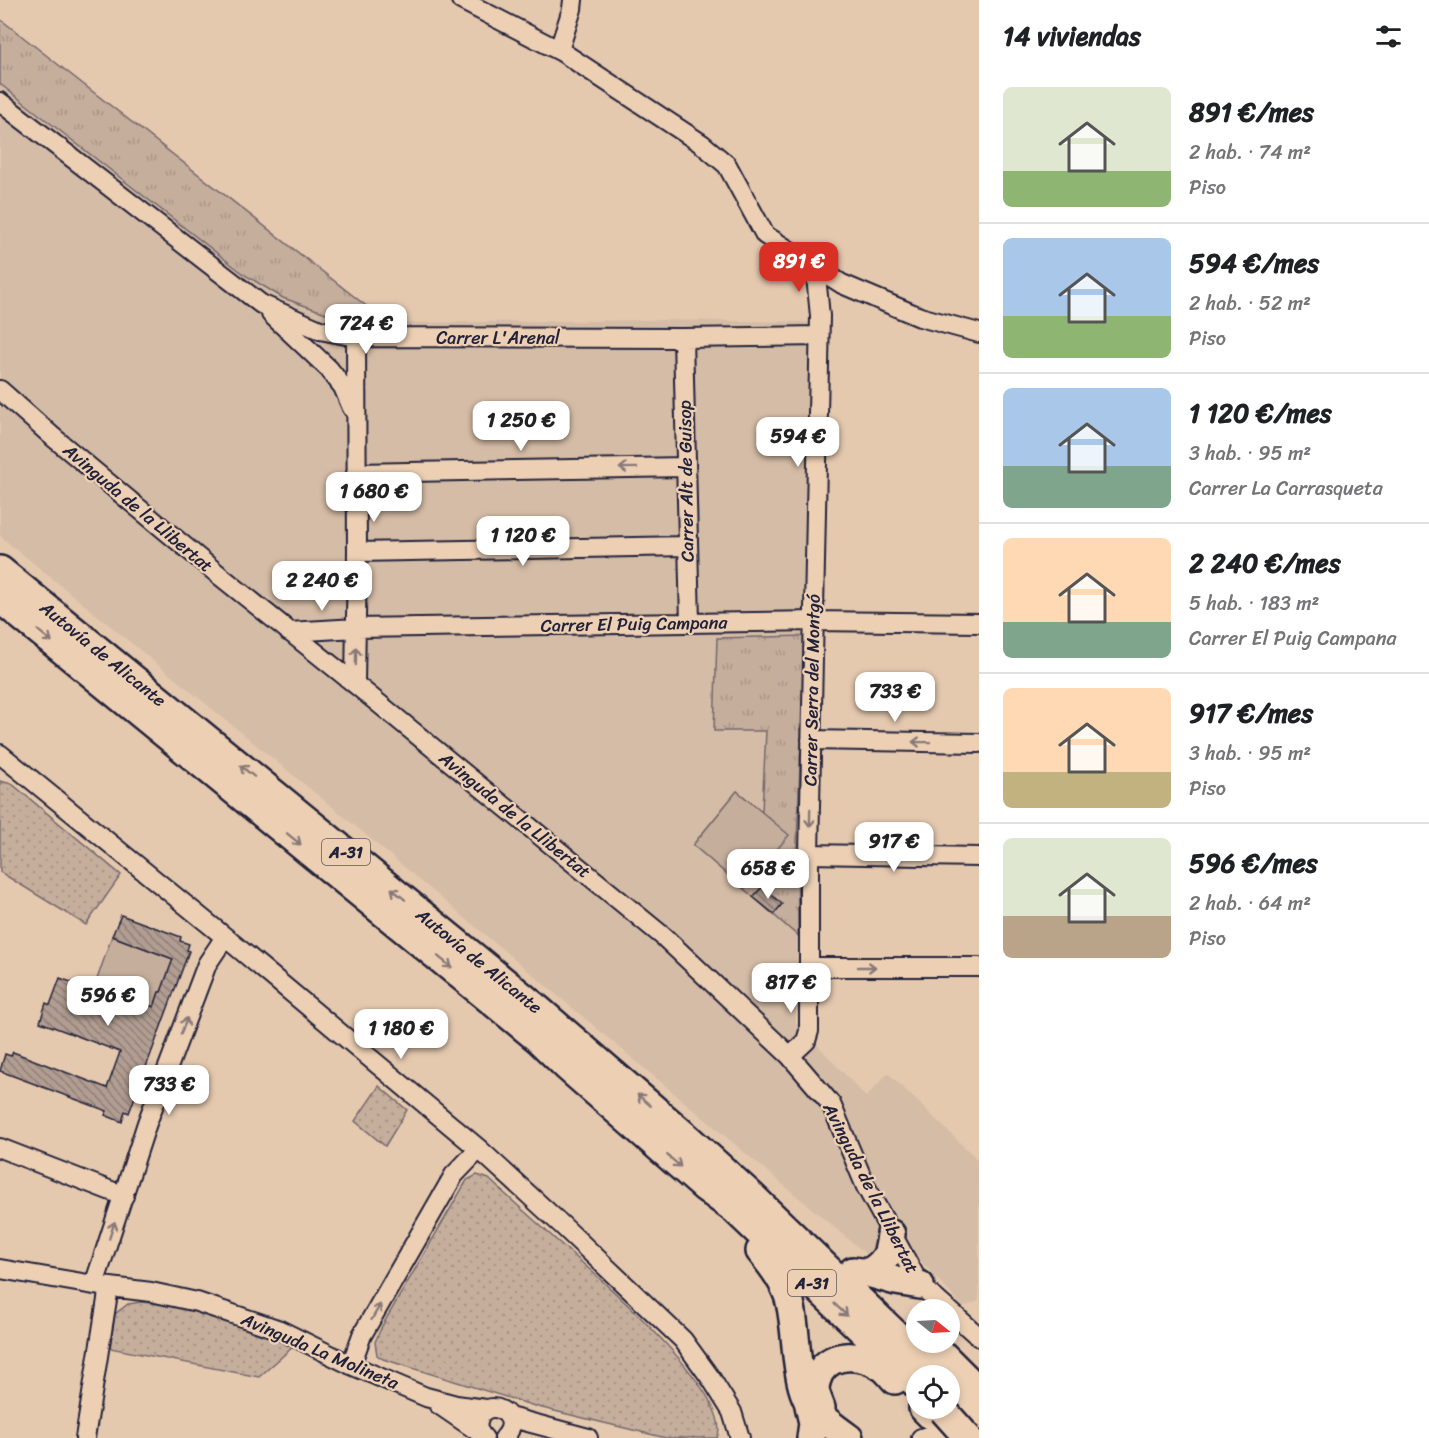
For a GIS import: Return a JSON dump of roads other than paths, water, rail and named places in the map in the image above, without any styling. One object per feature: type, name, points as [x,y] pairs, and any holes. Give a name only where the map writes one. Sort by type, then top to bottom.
[{"type":"highway","name":"Autovía de Alicante","points":[[0,570],[538,1009],[752,1196],[928,1365]]},
{"type":"highway","name":"Autovía de Alicante","points":[[0,599],[538,1038],[704,1187],[734,1209],[906,1374]]},
{"type":"highway","points":[[704,1187],[721,1211],[772,1265],[782,1283],[790,1301],[804,1390],[815,1420],[849,1438]]},
{"type":"highway","points":[[752,1196],[780,1209],[860,1272],[906,1319]]},
{"type":"highway","points":[[860,1272],[878,1267],[886,1259],[891,1234]]},
{"type":"highway","points":[[860,1272],[920,1285]]},
{"type":"highway","points":[[815,1420],[818,1400],[815,1389],[817,1377],[824,1365],[834,1358],[847,1356],[862,1358],[906,1381]]},
{"type":"highway","points":[[950,1419],[953,1438]]},
{"type":"highway","points":[[956,1419],[968,1438]]},
{"type":"street","points":[[461,0],[559,50],[702,144],[727,165],[765,235],[842,284],[920,317],[979,333]]},
{"type":"street","points":[[559,50],[573,0]]},
{"type":"street","name":"Carrer L'Arenal","points":[[0,102],[261,304],[320,330],[356,338],[819,336]]},
{"type":"street","name":"Carrer Serra del Montgó","points":[[790,1056],[806,1041],[809,1031],[809,854],[820,316],[815,267]]},
{"type":"street","points":[[820,316],[842,284]]},
{"type":"street","points":[[261,304],[328,369],[343,387],[356,418]]},
{"type":"street","points":[[320,330],[318,346],[328,369]]},
{"type":"street","points":[[355,684],[356,338]]},
{"type":"street","name":"Carrer Alt de Guisop","points":[[683,338],[690,623]]},
{"type":"street","name":"Avinguda de la Llibertat","points":[[0,390],[62,445],[664,937],[790,1056],[831,1104],[866,1187],[891,1234],[920,1285],[936,1299]]},
{"type":"street","points":[[356,473],[686,466]]},
{"type":"street","points":[[357,552],[688,546]]},
{"type":"street","name":"Carrer El Puig Campana","points":[[289,632],[356,628],[813,621],[979,623]]},
{"type":"street","points":[[811,740],[979,743]]},
{"type":"street","points":[[0,754],[225,937],[479,1149],[683,1340],[732,1412],[736,1433],[750,1438]]},
{"type":"street","points":[[809,854],[979,857]]},
{"type":"street","points":[[85,1438],[102,1286],[124,1196],[147,1123],[207,964],[225,937]]},
{"type":"street","points":[[808,967],[979,967]]},
{"type":"street","points":[[0,1148],[124,1196]]},
{"type":"street","points":[[351,1365],[362,1335],[454,1175],[479,1149]]},
{"type":"street","name":"Avinguda La Molineta","points":[[0,1269],[151,1292],[197,1302],[280,1330],[351,1365],[426,1397],[456,1405],[486,1409],[495,1407],[503,1410],[509,1417]]},
{"type":"street","name":"Avinguda de la Llibertat","points":[[960,1320],[979,1337]]},
{"type":"street","name":"Avinguda La Molineta","points":[[426,1397],[482,1436]]},
{"type":"street","points":[[482,1436],[477,1424],[480,1415],[486,1409]]},
{"type":"street","points":[[960,1412],[979,1421]]},
{"type":"street","points":[[509,1417],[588,1438]]},
{"type":"street","points":[[505,1437],[510,1430],[509,1417]]},
{"type":"street","points":[[505,1437],[528,1431],[567,1433]]}]
